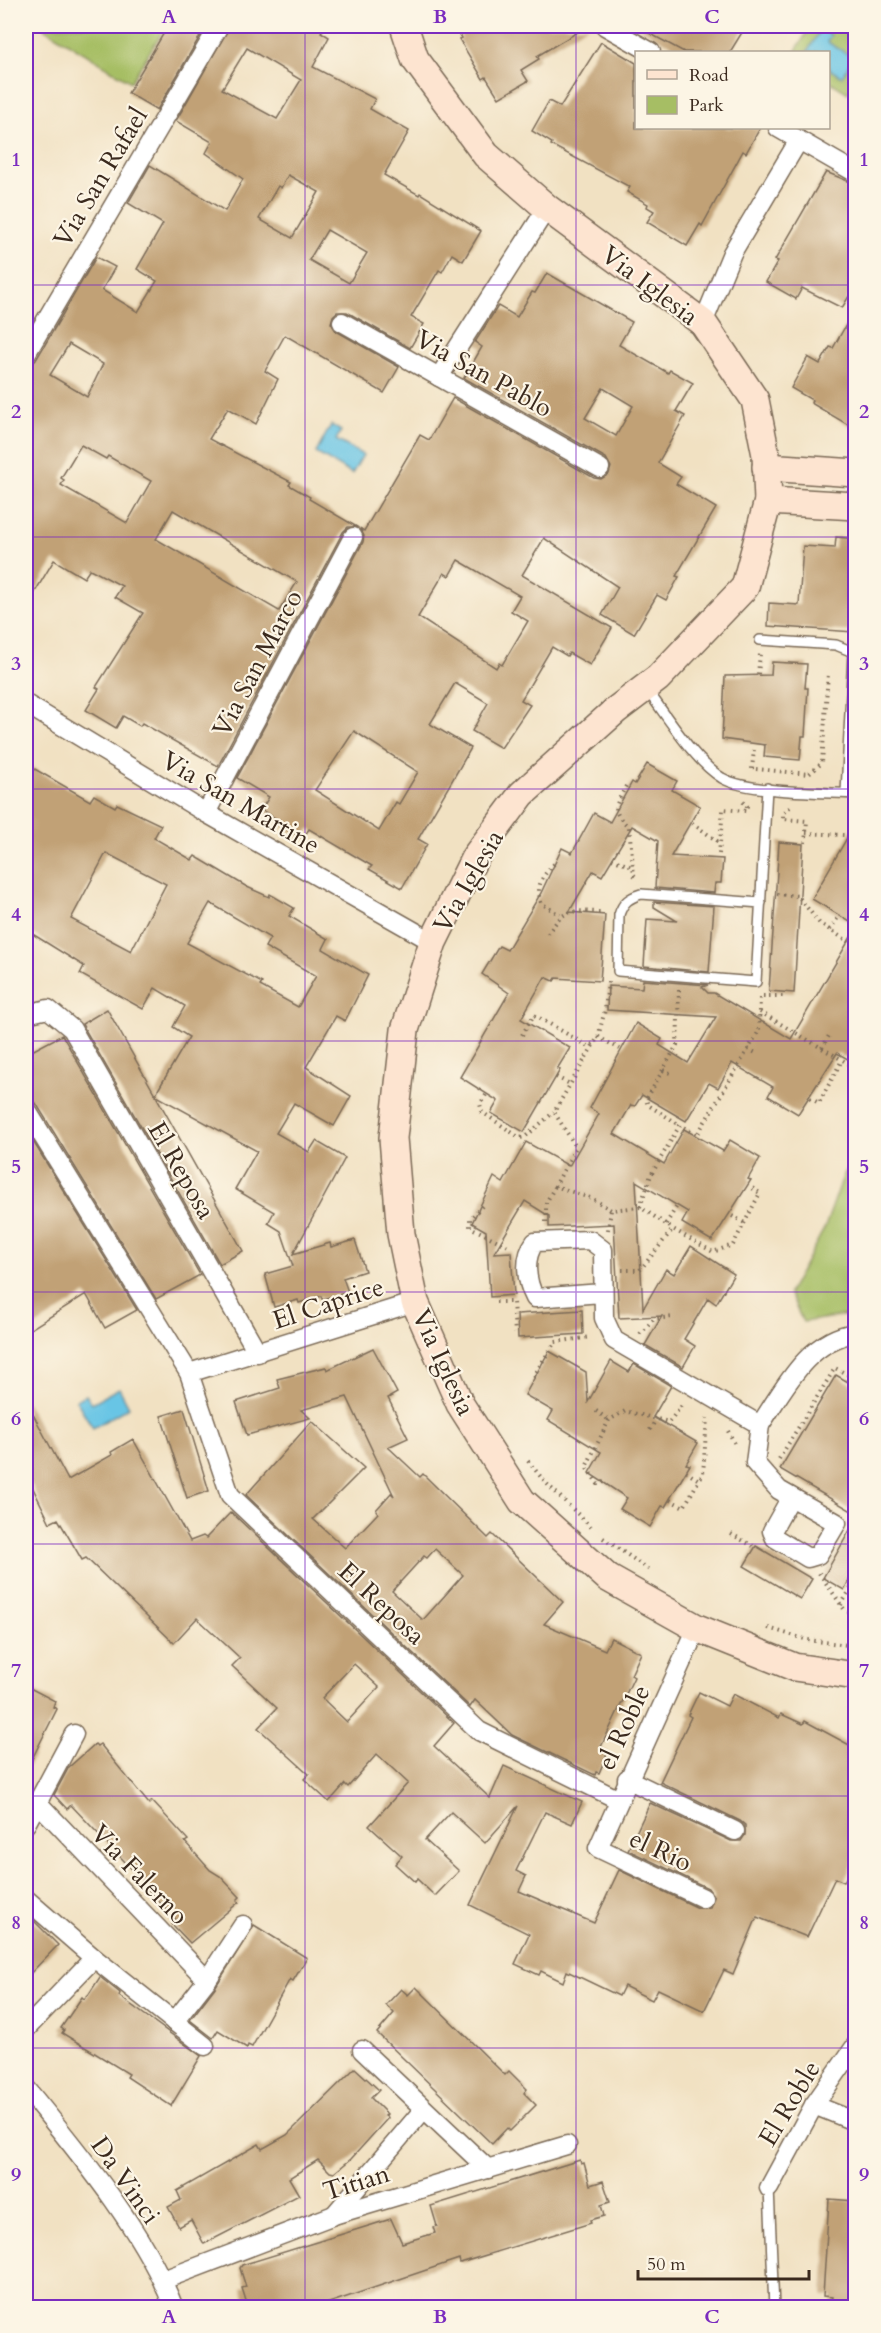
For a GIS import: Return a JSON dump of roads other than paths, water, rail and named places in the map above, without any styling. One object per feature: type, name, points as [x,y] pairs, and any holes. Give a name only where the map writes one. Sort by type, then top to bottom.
[{"type":"street","name":"Via San Rafael","points":[[26,354],[219,26]]},
{"type":"street","name":"Via Iglesia","points":[[404,26],[415,59],[486,155],[547,208],[703,323],[755,400],[766,467],[768,501],[745,587],[645,688],[616,710],[522,794],[475,857],[433,942],[405,1030],[393,1138],[401,1234],[415,1302],[460,1404],[522,1501],[608,1578],[697,1628],[794,1667],[855,1676]]},
{"type":"street","points":[[605,26],[649,51]]},
{"type":"street","points":[[780,129],[855,173]]},
{"type":"street","points":[[703,323],[732,253],[799,140]]},
{"type":"street","points":[[439,377],[547,208]]},
{"type":"street","name":"Via San Pablo","points":[[342,322],[600,468]]},
{"type":"street","points":[[766,467],[855,473]]},
{"type":"street","points":[[768,501],[855,506]]},
{"type":"street","name":"Via San Marco","points":[[206,813],[353,537]]},
{"type":"street","name":"Via San Martine","points":[[26,704],[206,813],[433,942]]},
{"type":"street","name":"El Reposa","points":[[26,1014],[48,1009],[72,1029],[258,1353]]},
{"type":"street","name":"El Reposa","points":[[26,1109],[189,1373],[230,1495],[479,1731],[617,1799]]},
{"type":"street","points":[[602,1293],[535,1298],[529,1286],[527,1252],[535,1242],[590,1239],[602,1249],[604,1318],[614,1340],[760,1425]]},
{"type":"street","name":"El Caprice","points":[[258,1353],[415,1302]]},
{"type":"street","points":[[791,1497],[772,1531],[775,1538],[808,1558],[818,1556],[837,1523],[779,1490],[755,1463],[760,1425],[811,1355],[840,1335],[855,1334]]},
{"type":"street","points":[[189,1373],[258,1353]]},
{"type":"street","name":"el Roble","points":[[598,1848],[617,1799],[697,1628]]},
{"type":"street","points":[[26,1824],[74,1734]]},
{"type":"street","points":[[627,1779],[735,1831]]},
{"type":"street","name":"Via Falerno","points":[[37,1802],[207,1980]]},
{"type":"street","name":"el Rio","points":[[598,1848],[703,1898]]},
{"type":"street","points":[[26,1899],[94,1958],[205,2046]]},
{"type":"street","points":[[174,2022],[207,1980],[243,1925]]},
{"type":"street","points":[[26,2029],[94,1958]]},
{"type":"street","name":"El Roble","points":[[769,2188],[814,2105],[855,2044]]},
{"type":"street","points":[[362,2050],[488,2169]]},
{"type":"street","name":"Da Vinci","points":[[26,2088],[95,2174],[163,2280],[174,2307]]},
{"type":"street","points":[[814,2105],[855,2122]]},
{"type":"street","points":[[334,2215],[424,2109]]},
{"type":"street","name":"Titian","points":[[163,2280],[334,2215],[567,2145]]},
{"type":"lane","points":[[645,688],[712,770],[733,783],[767,788],[851,794],[855,659],[853,652],[836,645],[760,640]]},
{"type":"lane","points":[[761,903],[641,894],[632,897],[622,907],[619,915],[618,971],[756,982],[761,903],[767,788]]},
{"type":"lane","points":[[769,2188],[774,2307]]},
{"type":"water","points":[[821,29],[831,35],[827,42],[853,57],[842,77],[830,70],[830,51],[808,51]]},
{"type":"water","points":[[331,425],[341,431],[336,440],[363,455],[352,474],[316,453]]},
{"type":"water","points":[[119,1388],[129,1407],[93,1428],[76,1400],[86,1395],[92,1403]]}]
